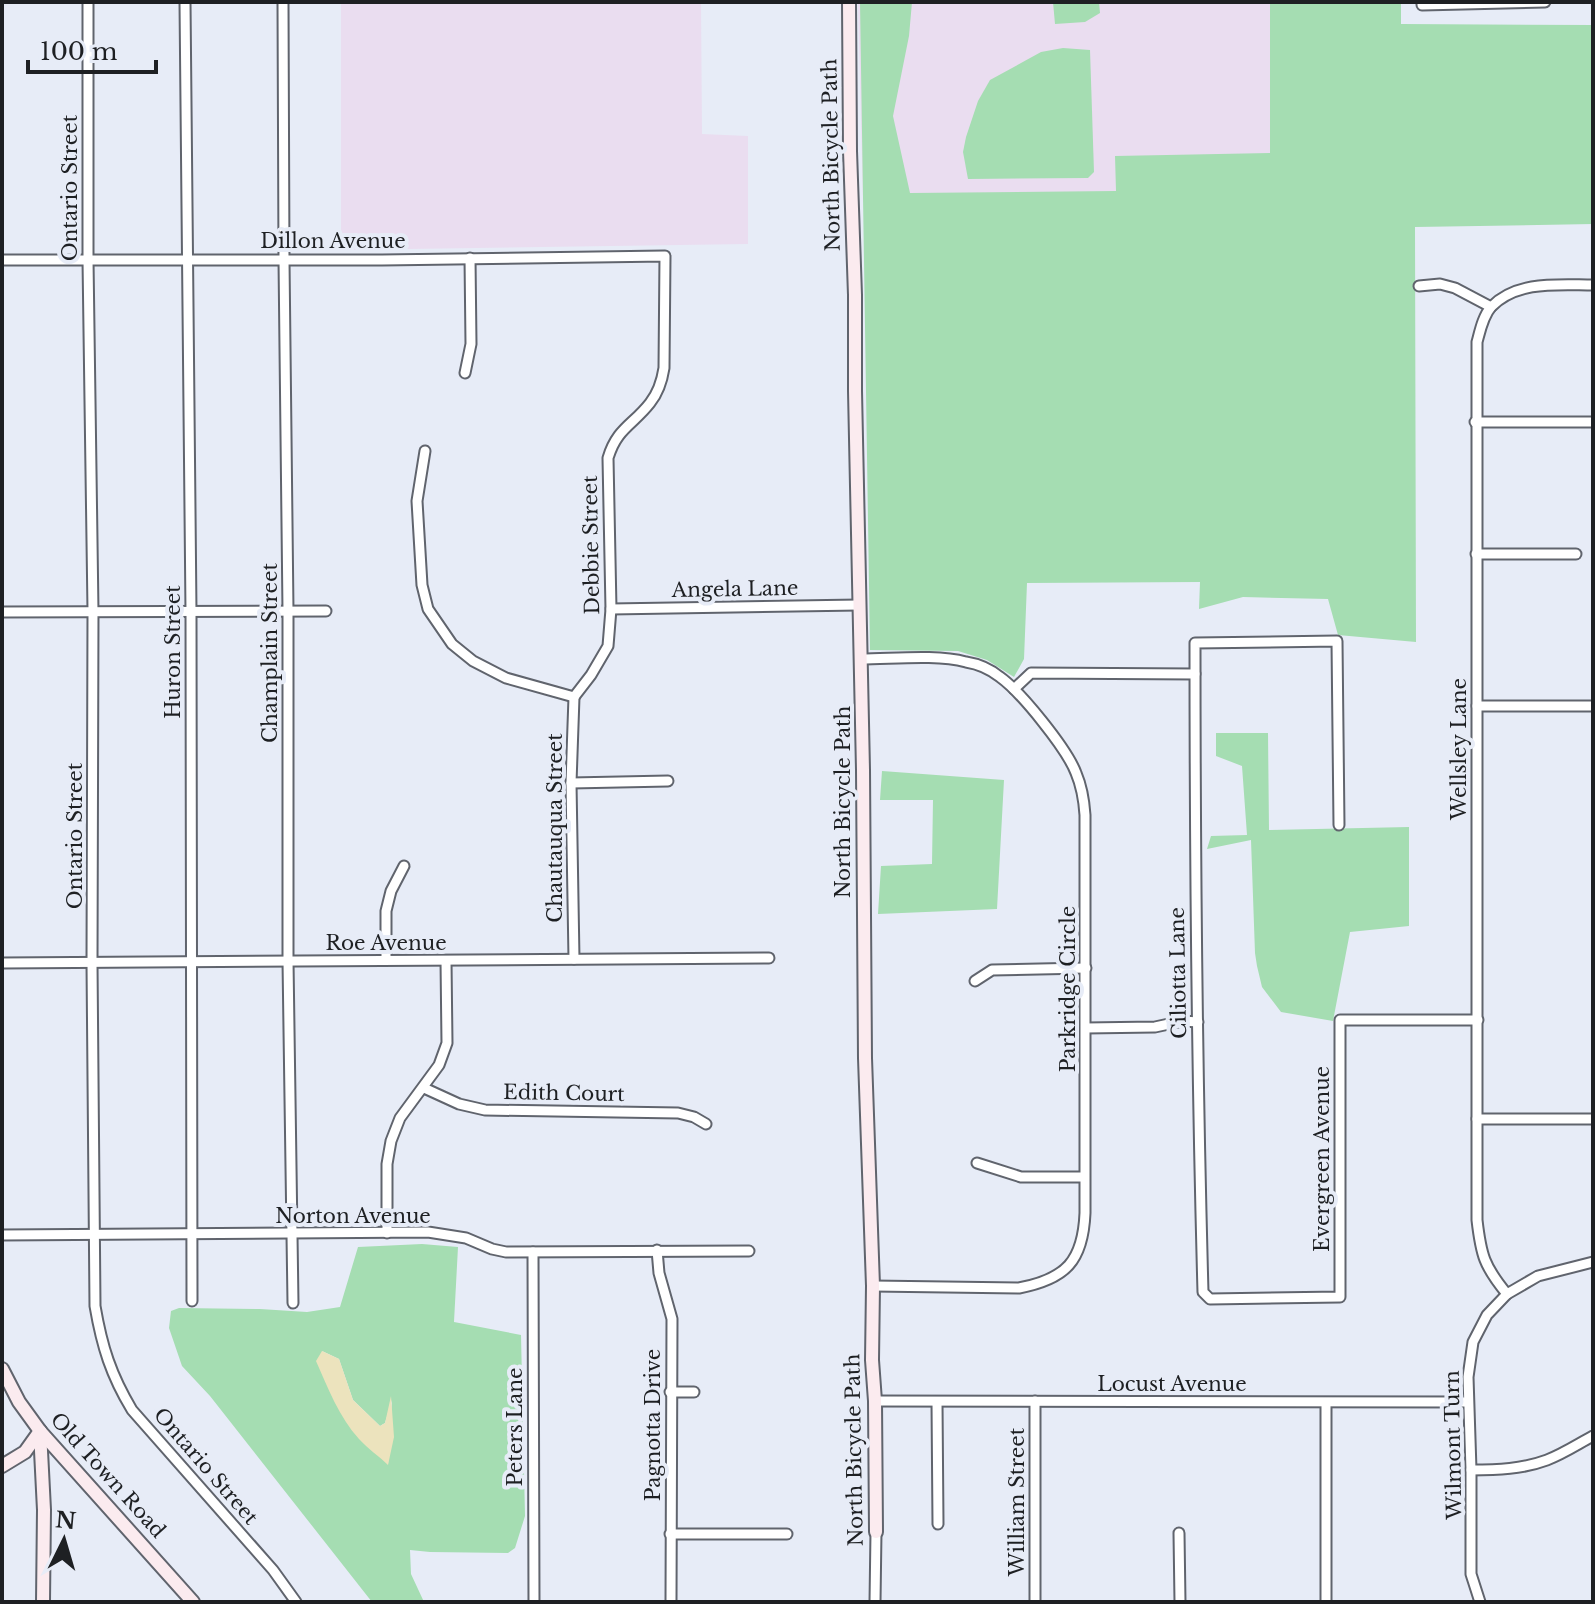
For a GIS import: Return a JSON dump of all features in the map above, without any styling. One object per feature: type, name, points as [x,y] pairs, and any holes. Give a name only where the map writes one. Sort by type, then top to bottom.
[{"type":"street","name":"Ontario Street","points":[[88,2],[95,1306],[104,1351],[117,1384],[132,1410],[273,1570],[296,1602]]},
{"type":"street","name":"Huron Street","points":[[185,2],[191,612],[192,1301]]},
{"type":"street","name":"Champlain Street","points":[[283,2],[293,1303]]},
{"type":"street","name":"North Bicycle Path","points":[[849,2],[861,659],[865,1105],[875,1401],[875,1602]]},
{"type":"street","points":[[1422,2],[1422,5],[1545,2]]},
{"type":"street","name":"Dillon Avenue","points":[[2,260],[665,256]]},
{"type":"street","name":"Debbie Street","points":[[574,697],[608,646],[611,609],[608,458],[620,431],[648,405],[663,376],[665,256]]},
{"type":"street","points":[[465,373],[471,344],[470,258]]},
{"type":"street","points":[[1419,286],[1440,284],[1455,288],[1491,307],[1523,289],[1544,285],[1593,285]]},
{"type":"street","name":"Wellsley Lane","points":[[1491,307],[1477,342],[1475,422],[1477,1220],[1487,1267],[1507,1294]]},
{"type":"street","points":[[1475,422],[1593,422]]},
{"type":"street","points":[[425,451],[417,501],[422,585],[428,609],[452,644],[473,661],[506,678],[574,697]]},
{"type":"street","points":[[1476,554],[1576,554]]},
{"type":"street","name":"Angela Lane","points":[[611,609],[859,605]]},
{"type":"street","points":[[2,612],[326,611]]},
{"type":"street","name":"Ciliotta Lane","points":[[1210,1299],[1203,1292],[1198,1110],[1195,643],[1337,641],[1339,825]]},
{"type":"street","name":"Parkridge Circle","points":[[861,659],[964,661],[983,666],[999,676],[1014,689],[1068,756],[1083,791],[1085,815],[1085,1213],[1082,1244],[1075,1258],[1054,1277],[1039,1284],[1019,1288],[873,1286]]},
{"type":"street","points":[[1014,689],[1031,673],[1195,674]]},
{"type":"street","name":"Chautauqua Street","points":[[574,697],[571,783],[574,959]]},
{"type":"street","points":[[1477,706],[1593,706]]},
{"type":"street","points":[[571,783],[668,781]]},
{"type":"street","points":[[386,960],[386,911],[391,891],[404,866]]},
{"type":"street","name":"Roe Avenue","points":[[2,963],[769,958]]},
{"type":"street","points":[[387,1233],[387,1164],[391,1141],[411,1100],[424,1088],[439,1065],[447,1043],[446,961]]},
{"type":"street","points":[[975,981],[992,970],[1086,968]]},
{"type":"street","name":"Evergreen Avenue","points":[[1210,1299],[1340,1297],[1340,1020],[1478,1020]]},
{"type":"street","points":[[1086,1028],[1155,1027],[1183,1021],[1198,1022]]},
{"type":"street","name":"Edith Court","points":[[424,1088],[459,1104],[485,1110],[678,1113],[706,1124]]},
{"type":"street","points":[[1477,1119],[1593,1119]]},
{"type":"street","points":[[977,1163],[1021,1177],[1084,1177]]},
{"type":"street","name":"Norton Avenue","points":[[2,1235],[428,1232],[451,1234],[492,1249],[533,1252],[749,1251]]},
{"type":"street","name":"Pagnotta Drive","points":[[657,1250],[659,1273],[672,1319],[671,1602]]},
{"type":"street","name":"Peters Lane","points":[[533,1252],[534,1602]]},
{"type":"street","name":"Wilmont Turn","points":[[1480,1602],[1471,1574],[1468,1377],[1473,1342],[1487,1315],[1507,1294],[1538,1276],[1593,1262]]},
{"type":"street","name":"Old Town Road","points":[[2,1369],[19,1402],[40,1431],[193,1602]]},
{"type":"street","points":[[670,1392],[694,1392]]},
{"type":"street","name":"Locust Avenue","points":[[875,1401],[1468,1402]]},
{"type":"street","name":"William Street","points":[[1035,1401],[1035,1602]]},
{"type":"street","points":[[937,1402],[938,1524]]},
{"type":"street","points":[[1326,1403],[1326,1602]]},
{"type":"street","points":[[2,1466],[25,1452],[40,1431]]},
{"type":"street","points":[[40,1431],[44,1510],[43,1602]]},
{"type":"street","points":[[1471,1470],[1530,1466],[1551,1459],[1593,1436]]},
{"type":"street","points":[[1179,1533],[1180,1602]]},
{"type":"street","points":[[670,1534],[784,1534]]},
{"type":"shaded area","points":[[341,2],[701,2],[702,134],[748,136],[748,244],[341,250]]},
{"type":"shaded area","points":[[858,2],[1282,2],[1286,199],[863,202]]},
{"type":"green space","points":[[860,2],[912,2],[909,36],[893,116],[910,193],[1116,191],[1115,156],[1270,153],[1270,2],[1401,2],[1401,24],[1593,25],[1593,224],[1415,227],[1416,642],[1338,635],[1328,599],[1243,597],[1199,609],[1200,582],[1027,583],[1024,659],[1014,677],[987,660],[958,651],[870,650]]},
{"type":"green space","points":[[1053,2],[1099,2],[1100,13],[1085,22],[1055,24]]},
{"type":"green space","points":[[1063,48],[1090,50],[1094,172],[1088,178],[968,179],[963,152],[966,137],[978,101],[990,80],[1041,52]]},
{"type":"green space","points":[[1216,733],[1268,733],[1269,830],[1409,827],[1409,926],[1350,932],[1333,1021],[1281,1012],[1262,987],[1255,953],[1251,840],[1207,849],[1211,836],[1247,835],[1242,766],[1216,756]]},
{"type":"green space","points":[[882,771],[1004,780],[997,909],[878,914],[881,866],[932,864],[933,800],[880,800]]},
{"type":"green space","points":[[422,1244],[458,1247],[454,1322],[521,1335],[525,1516],[515,1548],[508,1553],[410,1550],[411,1574],[424,1602],[372,1602],[210,1396],[182,1366],[169,1328],[171,1311],[179,1308],[307,1312],[340,1307],[358,1247]],"holes":[[[322,1351],[339,1359],[353,1400],[380,1426],[385,1423],[392,1400],[388,1464]]]},
{"type":"sand","points":[[322,1351],[339,1359],[353,1400],[380,1426],[385,1423],[391,1396],[394,1437],[388,1465],[359,1439],[340,1412],[316,1361]]}]
